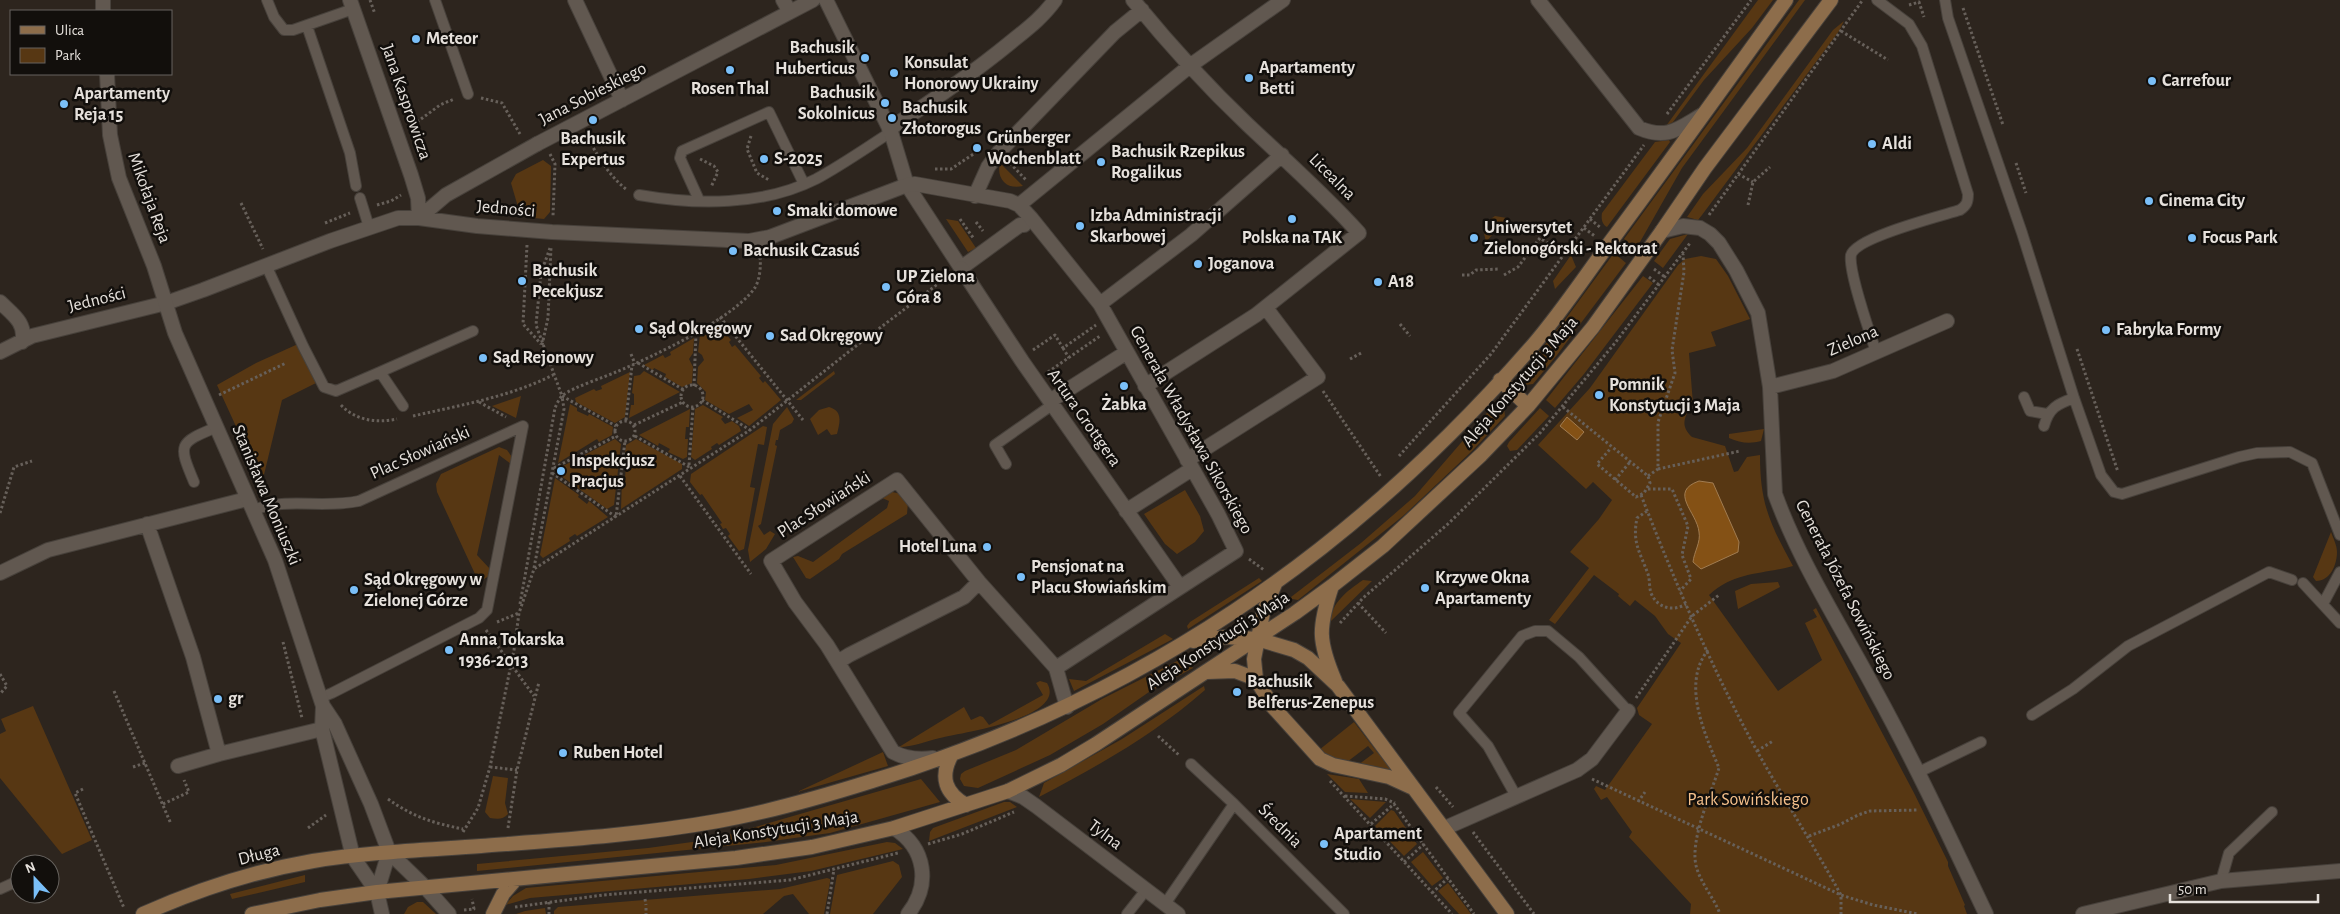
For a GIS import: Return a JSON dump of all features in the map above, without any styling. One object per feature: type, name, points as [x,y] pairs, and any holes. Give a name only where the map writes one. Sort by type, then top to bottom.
[{"type":"main road","name":"Aleja Konstytucji 3 Maja","points":[[389,852],[641,832],[720,821],[831,794],[952,756],[1066,706],[1188,642],[1275,584],[1336,538],[1394,488],[1448,437],[1542,334],[1786,0]]},
{"type":"main road","name":"Aleja Konstytucji 3 Maja","points":[[377,892],[736,858],[812,847],[894,828],[1008,791],[1061,765],[1096,744],[1332,586],[1383,546],[1432,503],[1528,406],[1593,327],[1705,168],[1831,0]]},
{"type":"main road","points":[[1500,380],[1528,406]]},
{"type":"main road","points":[[1275,584],[1263,613],[1254,659],[1256,680],[1274,707],[1320,759],[1333,765],[1389,777],[1414,788]]},
{"type":"main road","points":[[1332,586],[1325,607],[1322,648],[1338,686]]},
{"type":"main road","points":[[1188,642],[1226,637],[1257,638],[1294,650],[1308,658],[1338,686],[1507,914]]},
{"type":"main road","points":[[1206,672],[1235,671],[1256,680]]},
{"type":"main road","points":[[952,756],[945,767],[948,789],[954,798],[966,805]]},
{"type":"main road","name":"Długa","points":[[143,914],[172,901],[246,878],[314,861],[389,852]]},
{"type":"main road","points":[[493,914],[503,894],[516,878]]},
{"type":"main road","points":[[252,914],[320,900],[377,892]]},
{"type":"street","points":[[574,0],[622,100]]},
{"type":"street","name":"Jana Sobieskiego","points":[[420,218],[446,195],[540,142],[622,100],[786,6],[813,0]]},
{"type":"street","points":[[826,0],[890,131],[905,179]]},
{"type":"street","points":[[890,131],[992,58],[1045,14],[1055,0]]},
{"type":"street","points":[[1019,205],[1191,65],[1283,0]]},
{"type":"street","points":[[1538,0],[1639,128],[1653,134],[1665,134],[1676,131],[1702,115]]},
{"type":"street","name":"Jana Kasprowicza","points":[[352,4],[411,175],[418,198],[420,218]]},
{"type":"street","points":[[975,196],[988,167],[999,152],[1115,32],[1137,5]]},
{"type":"street","name":"Licealna","points":[[1137,5],[1240,117],[1282,154],[1360,233],[1266,308],[1145,386]]},
{"type":"street","name":"Mikołaja Reja","points":[[107,75],[110,135],[115,165],[166,303]]},
{"type":"street","points":[[1100,304],[1191,235],[1282,154]]},
{"type":"street","name":"Jedności","points":[[0,352],[22,342],[78,324],[166,303],[369,227],[398,218],[420,218],[477,226],[552,232],[758,240],[890,190],[905,179],[915,184],[1010,201],[1019,205]]},
{"type":"street","name":"Artura Grottgera","points":[[905,179],[915,198],[1035,381],[1180,587]]},
{"type":"street","name":"Generała Władysława Sikorskiego","points":[[1019,205],[1100,304],[1236,551],[1056,668]]},
{"type":"street","points":[[961,268],[1020,225],[1024,225]]},
{"type":"street","points":[[1662,231],[1683,226],[1700,228]]},
{"type":"street","name":"Generała Józefa Sowińskiego","points":[[1700,228],[1719,242],[1748,290],[1758,313],[1770,387],[1775,494],[1784,518],[1919,772],[1986,914]]},
{"type":"street","points":[[0,302],[21,323],[24,333],[22,342]]},
{"type":"street","name":"Stanisława Moniuszki","points":[[166,303],[175,333],[275,560],[321,702],[335,724],[371,804],[389,852],[377,892]]},
{"type":"street","points":[[1126,511],[1318,377],[1266,308]]},
{"type":"street","name":"Zielona","points":[[1770,387],[1833,371],[1947,321]]},
{"type":"street","points":[[1051,403],[1127,352]]},
{"type":"street","name":"Plac Słowiański","points":[[952,756],[914,759],[902,757],[893,752],[838,662],[795,602],[772,562],[897,480],[979,582],[1056,668],[1066,706]]},
{"type":"street","points":[[0,573],[48,550],[147,524],[250,504]]},
{"type":"street","points":[[147,524],[193,657],[219,754]]},
{"type":"street","points":[[838,662],[964,598],[979,582]]},
{"type":"street","name":"Stanisława Moniuszki","points":[[321,702],[322,729],[353,857],[377,892],[382,914]]},
{"type":"street","points":[[1445,828],[1577,770],[1592,759],[1628,711]]},
{"type":"street","points":[[181,772],[219,754],[322,729]]},
{"type":"street","name":"Tylna","points":[[1008,791],[1036,806],[1178,914]]},
{"type":"street","points":[[894,828],[907,836],[921,861],[923,877],[920,894],[913,912]]},
{"type":"street","points":[[389,852],[425,887],[455,912]]},
{"type":"street","points":[[2083,914],[2221,881],[2340,871]]},
{"type":"lane","points":[[267,0],[274,17],[284,30],[294,30],[307,26],[352,4]]},
{"type":"lane","points":[[435,0],[468,94]]},
{"type":"lane","points":[[1876,352],[1853,274],[1851,256],[1855,248],[1864,241],[1960,210],[1966,205],[1968,200],[1968,194],[1922,46],[1909,24],[1877,0]]},
{"type":"lane","points":[[1945,0],[1948,18],[2022,234],[2074,398],[2101,475],[2114,492],[2125,493],[2239,457],[2257,453],[2290,452],[2312,463],[2340,535]]},
{"type":"lane","points":[[307,26],[350,153],[356,186]]},
{"type":"lane","points":[[702,200],[680,158],[680,154],[684,150],[770,112],[804,184]]},
{"type":"lane","points":[[635,193],[665,200],[741,200],[787,191],[816,179],[890,131]]},
{"type":"lane","points":[[360,198],[369,227]]},
{"type":"lane","points":[[266,265],[324,387],[336,391],[473,331]]},
{"type":"lane","points":[[380,372],[403,406]]},
{"type":"lane","points":[[2024,396],[2030,411],[2047,414]]},
{"type":"lane","points":[[2044,426],[2047,414],[2060,403],[2074,398]]},
{"type":"lane","points":[[1006,464],[995,444],[1051,403]]},
{"type":"lane","name":"Plac Słowiański","points":[[250,504],[332,506],[359,501],[523,426],[487,610],[479,618],[332,694],[321,702]]},
{"type":"lane","points":[[194,482],[182,454],[184,447],[189,439],[217,427]]},
{"type":"lane","points":[[2032,715],[2128,646],[2269,572],[2297,581],[2323,604],[2340,623]]},
{"type":"lane","points":[[2323,604],[2340,572]]},
{"type":"lane","points":[[1516,796],[1488,746],[1459,713],[1522,636],[1535,631],[1548,631],[1579,657],[1628,711]]},
{"type":"lane","points":[[1919,772],[1981,742]]},
{"type":"lane","name":"Średnia","points":[[1190,764],[1234,804],[1344,914]]},
{"type":"lane","points":[[1165,904],[1234,804]]},
{"type":"lane","points":[[2221,881],[2229,853],[2272,812]]},
{"type":"lane","points":[[1127,914],[1146,890]]},
{"type":"path","points":[[1393,464],[1491,354],[1752,0]]},
{"type":"path","points":[[1337,632],[1340,622],[1358,603],[1449,523],[1540,433],[1563,407],[1683,254],[1863,0]]},
{"type":"path","points":[[1960,0],[2003,125]]},
{"type":"path","points":[[1841,31],[1888,60]]},
{"type":"path","points":[[468,94],[502,104],[520,134]]},
{"type":"path","points":[[412,125],[440,105]]},
{"type":"path","points":[[758,116],[747,149],[757,173],[787,191]]},
{"type":"path","points":[[579,122],[614,180],[635,193]]},
{"type":"path","points":[[540,142],[555,164],[553,222]]},
{"type":"path","points":[[684,150],[714,166],[718,172],[702,200]]},
{"type":"path","points":[[1006,159],[1028,183]]},
{"type":"path","points":[[1748,205],[1753,182],[1770,166]]},
{"type":"path","points":[[1738,174],[1753,182]]},
{"type":"path","points":[[241,203],[263,250]]},
{"type":"path","points":[[960,219],[982,252]]},
{"type":"path","points":[[1504,275],[1518,267],[1540,238],[1565,255]]},
{"type":"path","points":[[528,242],[523,324],[542,345]]},
{"type":"path","points":[[519,613],[534,569],[564,409],[562,396],[553,375],[542,345],[536,326],[541,273],[551,242],[548,318],[542,345]]},
{"type":"path","points":[[464,835],[463,829],[478,808],[490,767],[511,666],[526,562],[555,408],[562,396],[635,364],[696,333],[746,298],[755,288],[759,274],[759,248]]},
{"type":"path","points":[[1658,468],[1658,422],[1675,373],[1672,350],[1684,272],[1683,254]]},
{"type":"path","points":[[534,569],[750,430],[856,346],[961,268]]},
{"type":"path","points":[[1462,275],[1470,275],[1476,270],[1499,269]]},
{"type":"path","points":[[720,317],[803,420]]},
{"type":"path","points":[[1063,348],[1098,324]]},
{"type":"path","points":[[1400,324],[1410,336]]},
{"type":"path","points":[[694,386],[696,333]]},
{"type":"path","points":[[1035,381],[1100,337],[1102,333]]},
{"type":"path","points":[[1020,358],[1055,335],[1069,358]]},
{"type":"path","points":[[2077,349],[2125,493]]},
{"type":"path","points":[[1350,359],[1363,352]]},
{"type":"path","points":[[626,420],[635,364],[631,354]]},
{"type":"path","points":[[216,396],[286,363]]},
{"type":"path","points":[[635,364],[684,390]]},
{"type":"path","points":[[419,414],[478,401],[531,386],[553,375]]},
{"type":"path","points":[[1318,377],[1319,386],[1381,477]]},
{"type":"path","points":[[694,386],[701,391],[702,400],[700,404],[693,407],[683,402],[682,394],[687,387],[694,386]]},
{"type":"path","points":[[562,396],[616,426]]},
{"type":"path","points":[[702,400],[750,430]]},
{"type":"path","points":[[478,401],[507,417]]},
{"type":"path","points":[[634,425],[683,402]]},
{"type":"path","points":[[341,404],[347,411],[376,422],[393,420]]},
{"type":"path","points":[[690,467],[693,407]]},
{"type":"path","points":[[1563,407],[1611,448],[1648,476],[1650,483],[1648,489],[1636,496],[1597,464],[1611,448]]},
{"type":"path","points":[[626,420],[634,425]]},
{"type":"path","points":[[616,436],[616,426],[626,420]]},
{"type":"path","points":[[634,425],[635,436]]},
{"type":"path","points":[[553,468],[616,436]]},
{"type":"path","points":[[616,436],[625,441]]},
{"type":"path","points":[[635,436],[690,467]]},
{"type":"path","points":[[625,441],[635,436]]},
{"type":"path","points":[[616,517],[625,441]]},
{"type":"path","points":[[1648,476],[1658,468],[1740,451]]},
{"type":"path","points":[[0,514],[14,467],[32,461]]},
{"type":"path","points":[[1615,480],[1630,462]]},
{"type":"path","points":[[1374,484],[1387,470]]},
{"type":"path","points":[[552,473],[616,517]]},
{"type":"path","points":[[680,476],[751,574]]},
{"type":"path","points":[[1648,489],[1672,489],[1688,526],[1682,555],[1691,580],[1680,591]]},
{"type":"path","points":[[1640,495],[1680,591],[1757,751],[1809,836],[1841,895],[1840,914]]},
{"type":"path","points":[[1647,511],[1636,518],[1634,540],[1648,574],[1651,592],[1655,601],[1661,606],[1670,609],[1679,608],[1686,604]]},
{"type":"path","points":[[1628,711],[1692,616],[1719,595]]},
{"type":"path","points":[[1358,603],[1386,633]]},
{"type":"path","points":[[485,628],[534,696]]},
{"type":"path","points":[[282,638],[307,733]]},
{"type":"path","points":[[1708,650],[1700,659],[1698,707],[1703,732],[1719,768],[1695,846],[1697,870],[1715,900],[1720,914]]},
{"type":"path","points":[[0,674],[7,686],[0,694]]},
{"type":"path","points":[[508,828],[517,770],[538,682]]},
{"type":"path","points":[[114,691],[171,824]]},
{"type":"path","points":[[1158,736],[1190,764]]},
{"type":"path","points":[[1757,751],[1773,741]]},
{"type":"path","points":[[133,767],[145,763]]},
{"type":"path","points":[[490,767],[517,770]]},
{"type":"path","points":[[1577,770],[1638,802],[1841,895],[1873,905],[1918,914]]},
{"type":"path","points":[[163,804],[190,792],[181,772]]},
{"type":"path","points":[[1328,779],[1452,914]]},
{"type":"path","points":[[83,789],[75,793],[124,908]]},
{"type":"path","points":[[1638,802],[1645,792]]},
{"type":"path","points":[[1345,796],[1384,799],[1394,804],[1474,914]]},
{"type":"path","points":[[385,797],[415,816],[431,823],[463,829]]},
{"type":"path","points":[[1371,824],[1394,804]]},
{"type":"path","points":[[308,828],[327,815],[326,806]]},
{"type":"path","points":[[1809,836],[1870,811],[1937,810]]},
{"type":"path","points":[[1404,862],[1424,844]]},
{"type":"path","points":[[827,914],[834,869]]},
{"type":"path","points":[[1432,893],[1448,878]]},
{"type":"path","points":[[455,912],[474,909],[471,891]]},
{"type":"path","points":[[645,899],[646,914]]},
{"type":"path","points":[[548,902],[549,914]]},
{"type":"green space","points":[[1758,0],[1773,0],[1752,28],[1704,80],[1673,122],[1666,126]]},
{"type":"green space","points":[[1799,0],[1805,0],[1682,168],[1636,249],[1624,239]]},
{"type":"green space","points":[[1844,21],[1839,31],[1698,220],[1687,217],[1703,194],[1747,148],[1833,30]]},
{"type":"green space","points":[[1669,140],[1670,142],[1607,227],[1605,226],[1602,221],[1602,213],[1655,142]]},
{"type":"green space","points":[[543,160],[551,166],[550,212],[544,219],[524,217],[520,214],[511,183],[516,174]]},
{"type":"green space","points":[[1000,163],[1023,186],[1012,186],[1004,182],[1000,174]]},
{"type":"green space","points":[[1495,216],[1507,218],[1486,242],[1483,229],[1489,220]]},
{"type":"green space","points":[[946,219],[958,221],[976,248],[968,252]]},
{"type":"green space","points":[[1688,234],[1663,268],[1654,261],[1670,239]]},
{"type":"green space","points":[[1614,253],[1626,263],[1533,384],[1525,385],[1521,378],[1524,370],[1562,324]]},
{"type":"green space","points":[[1571,255],[1576,267],[1555,289],[1553,281]]},
{"type":"green space","name":"Park Sowińskiego","points":[[1701,256],[1716,259],[1728,276],[1750,319],[1711,332],[1716,346],[1689,353],[1693,404],[1684,424],[1692,437],[1725,446],[1734,472],[1738,471],[1747,457],[1760,455],[1764,501],[1772,525],[1793,566],[1739,578],[1719,587],[1709,595],[1778,691],[1822,660],[1805,623],[1817,617],[1813,610],[1816,608],[1914,793],[1948,862],[1967,914],[1690,914],[1691,904],[1629,837],[1632,832],[1607,797],[1601,800],[1594,789],[1596,786],[1605,790],[1652,724],[1639,715],[1637,708],[1681,643],[1668,634],[1655,616],[1635,600],[1630,606],[1618,596],[1619,594],[1594,575],[1555,624],[1549,620],[1589,568],[1570,552],[1599,519],[1612,500],[1593,482],[1586,489],[1538,445],[1590,388],[1678,265],[1685,259]]},
{"type":"green space","points":[[1643,276],[1653,283],[1584,374],[1555,408],[1546,400]]},
{"type":"green space","points":[[717,323],[731,340],[729,342],[732,347],[735,345],[761,376],[759,378],[763,383],[765,381],[781,400],[749,426],[737,418],[753,410],[749,404],[729,414],[705,400],[706,392],[697,383],[698,367],[704,360],[698,352],[700,335]]},
{"type":"green space","points":[[694,338],[693,353],[689,359],[693,367],[692,383],[682,387],[665,377],[666,374],[644,365],[663,355],[665,358],[671,355],[670,352]]},
{"type":"green space","points":[[298,344],[318,382],[282,400],[262,483],[217,385],[256,363]]},
{"type":"green space","points":[[644,371],[680,392],[629,418],[631,405],[634,405],[634,394],[632,393],[634,376],[640,375]]},
{"type":"green space","points":[[834,371],[835,374],[801,400],[796,400]]},
{"type":"green space","points":[[630,372],[625,417],[615,423],[576,402],[575,398],[594,389],[596,391],[602,389],[601,386]]},
{"type":"green space","points":[[521,396],[516,418],[492,406]]},
{"type":"green space","points":[[570,404],[577,408],[577,411],[588,416],[589,414],[613,427],[612,435],[599,442],[597,439],[558,463]]},
{"type":"green space","points":[[703,405],[723,417],[721,419],[725,424],[732,421],[739,426],[741,431],[719,445],[717,443],[711,447],[712,449],[695,460],[691,457],[695,409]]},
{"type":"green space","points":[[1496,405],[1504,408],[1505,416],[1472,451],[1403,516],[1298,600],[1292,599],[1291,597],[1361,543],[1415,496],[1492,407]]},
{"type":"green space","points":[[787,407],[794,419],[792,423],[780,430],[778,440],[776,440],[775,445],[777,446],[761,524],[758,526],[764,535],[770,531],[775,534],[766,549],[750,562],[748,550],[773,424]]},
{"type":"green space","points":[[829,407],[837,411],[838,414],[837,434],[831,435],[827,429],[818,435],[810,419],[819,410]]},
{"type":"green space","points":[[1540,408],[1549,416],[1517,450],[1510,451],[1507,446],[1509,442]]},
{"type":"green space","points":[[690,409],[689,427],[686,427],[685,439],[688,439],[687,457],[683,459],[668,452],[670,449],[659,443],[658,446],[639,435]]},
{"type":"green space","points":[[763,426],[767,427],[764,445],[758,444],[750,487],[755,488],[744,549],[739,551],[728,536],[730,534],[726,528],[723,529],[720,524],[722,523],[702,494],[700,495],[690,482],[691,474]]},
{"type":"green space","points":[[1764,429],[1761,441],[1745,442],[1729,438],[1729,434]]},
{"type":"green space","points":[[615,439],[621,444],[614,505],[607,509],[561,476],[564,472],[563,466]]},
{"type":"green space","points":[[636,439],[682,464],[682,469],[621,509],[622,478],[625,478],[626,445]]},
{"type":"green space","points":[[499,447],[507,450],[512,457],[511,464],[499,455],[477,555],[490,569],[489,576],[484,579],[476,576],[437,492],[436,484],[441,474]]},
{"type":"green space","points":[[555,478],[579,495],[578,497],[587,504],[589,501],[608,517],[577,536],[575,534],[569,538],[570,541],[543,558],[540,555]]},
{"type":"green space","points":[[1185,490],[1200,516],[1204,531],[1195,542],[1177,554],[1165,544],[1144,514]]},
{"type":"green space","points":[[888,491],[901,494],[908,502],[907,514],[842,554],[839,559],[810,579],[806,578],[793,557],[798,556],[813,562],[887,508],[889,501],[880,497]]},
{"type":"green space","points":[[2331,532],[2337,549],[2336,562],[2329,575],[2316,581],[2313,577]]},
{"type":"green space","points":[[1259,578],[1262,581],[1188,629],[1187,626],[1190,622]]},
{"type":"green space","points":[[1363,580],[1372,581],[1330,622],[1337,603],[1346,593]]},
{"type":"green space","points":[[1778,582],[1780,587],[1738,609],[1735,591],[1751,584]]},
{"type":"green space","points":[[1165,634],[1173,639],[1074,691],[1069,679],[1086,681]]},
{"type":"green space","points":[[1185,657],[1193,668],[1149,692],[1103,724],[1050,755],[978,788],[964,786],[960,779],[961,774],[965,771],[1016,750],[1102,699]]},
{"type":"green space","points":[[1040,681],[1047,683],[1049,695],[1042,706],[1028,714],[988,728],[899,747],[964,707],[971,720],[980,716],[989,725],[1043,695],[1036,683]]},
{"type":"green space","points":[[1204,686],[1205,690],[1146,735],[1039,797],[1044,783],[1122,739]]},
{"type":"green space","points":[[33,706],[92,840],[62,854],[0,778],[0,734],[6,731],[1,719]]},
{"type":"green space","points":[[1354,722],[1377,752],[1396,770],[1358,765],[1374,753],[1368,746],[1347,762],[1329,759],[1319,750]]},
{"type":"green space","points":[[883,752],[888,766],[797,792]]},
{"type":"green space","points":[[1327,774],[1359,779],[1368,793],[1345,792]]},
{"type":"green space","points":[[493,776],[508,778],[505,803],[508,814],[500,819],[490,818],[485,812]]},
{"type":"green space","points":[[921,779],[940,802],[830,833],[766,842],[477,871],[477,864],[648,848],[714,839]]},
{"type":"green space","points":[[1350,799],[1386,802],[1370,818]]},
{"type":"green space","points":[[1004,802],[1010,802],[1017,807],[929,841],[930,832],[933,828]]},
{"type":"green space","points":[[1391,810],[1394,811],[1417,844],[1404,856],[1375,826]]},
{"type":"green space","points":[[887,842],[895,843],[903,849],[811,871],[749,879],[530,898],[505,905],[513,896],[526,888],[776,865]]},
{"type":"green space","points":[[1423,852],[1443,878],[1432,886],[1411,862]]},
{"type":"green space","points":[[893,861],[899,865],[902,877],[873,914],[830,914],[837,875]]},
{"type":"green space","points":[[305,875],[305,882],[232,899],[230,894]]},
{"type":"green space","points":[[827,878],[830,879],[830,882],[824,914],[809,914],[793,894],[784,896],[763,914],[554,914],[558,907],[780,889]]},
{"type":"green space","points":[[1448,883],[1471,914],[1459,914],[1438,891]]},
{"type":"green space","points":[[417,902],[423,902],[436,914],[404,914],[408,907]]},
{"type":"green space","points":[[545,908],[546,914],[516,914],[525,911]]},
{"type":"shaded area","points":[[1567,417],[1584,432],[1577,440],[1560,426]]},
{"type":"shaded area","points":[[1699,481],[1713,483],[1739,542],[1738,552],[1701,569],[1693,562],[1699,540],[1699,532],[1685,497],[1686,491],[1690,486]]},
{"type":"place","name":"Meteor","points":[[416,39]]},
{"type":"place","name":"Bachusik Huberticus","points":[[865,58]]},
{"type":"place","name":"Rosen Thal","points":[[730,70]]},
{"type":"place","name":"Konsulat Honorowy Ukrainy","points":[[894,73]]},
{"type":"place","name":"Apartamenty Betti","points":[[1249,78]]},
{"type":"place","name":"Carrefour","points":[[2152,81]]},
{"type":"place","name":"Bachusik Sokolnicus","points":[[885,103]]},
{"type":"place","name":"Apartamenty Reja 15","points":[[64,104]]},
{"type":"place","name":"Bachusik Złotorogus","points":[[892,118]]},
{"type":"place","name":"Bachusik Expertus","points":[[593,120]]},
{"type":"place","name":"Aldi","points":[[1872,144]]},
{"type":"place","name":"Grünberger Wochenblatt","points":[[977,148]]},
{"type":"place","name":"S-2025","points":[[764,159]]},
{"type":"place","name":"Bachusik Rzepikus Rogalikus","points":[[1101,162]]},
{"type":"place","name":"Cinema City","points":[[2149,201]]},
{"type":"place","name":"Smaki domowe","points":[[777,211]]},
{"type":"place","name":"Polska na TAK","points":[[1292,219]]},
{"type":"place","name":"Izba Administracji Skarbowej","points":[[1080,226]]},
{"type":"place","name":"Uniwersytet Zielonogórski - Rektorat","points":[[1474,238]]},
{"type":"place","name":"Focus Park","points":[[2192,238]]},
{"type":"place","name":"Bachusik Czasuś","points":[[733,251]]},
{"type":"place","name":"Joganova","points":[[1198,264]]},
{"type":"place","name":"Bachusik Pecekjusz","points":[[522,281]]},
{"type":"place","name":"A18","points":[[1378,282]]},
{"type":"place","name":"UP Zielona Góra 8","points":[[886,287]]},
{"type":"place","name":"Sąd Okręgowy","points":[[639,329]]},
{"type":"place","name":"Fabryka Formy","points":[[2106,330]]},
{"type":"place","name":"Sad Okręgowy","points":[[770,336]]},
{"type":"place","name":"Sąd Rejonowy","points":[[483,358]]},
{"type":"place","name":"Żabka","points":[[1124,386]]},
{"type":"place","name":"Pomnik Konstytucji 3 Maja","points":[[1599,395]]},
{"type":"place","name":"Inspekcjusz Pracjus","points":[[561,471]]},
{"type":"place","name":"Hotel Luna","points":[[987,547]]},
{"type":"place","name":"Pensjonat na Placu Słowiańskim","points":[[1021,577]]},
{"type":"place","name":"Krzywe Okna Apartamenty","points":[[1425,588]]},
{"type":"place","name":"Sąd Okręgowy w Zielonej Górze","points":[[354,590]]},
{"type":"place","name":"Anna Tokarska 1936-2013","points":[[449,650]]},
{"type":"place","name":"Bachusik Belferus-Zenepus","points":[[1237,692]]},
{"type":"place","name":"gr","points":[[218,699]]},
{"type":"place","name":"Ruben Hotel","points":[[563,753]]},
{"type":"place","name":"Apartament Studio","points":[[1324,844]]}]
